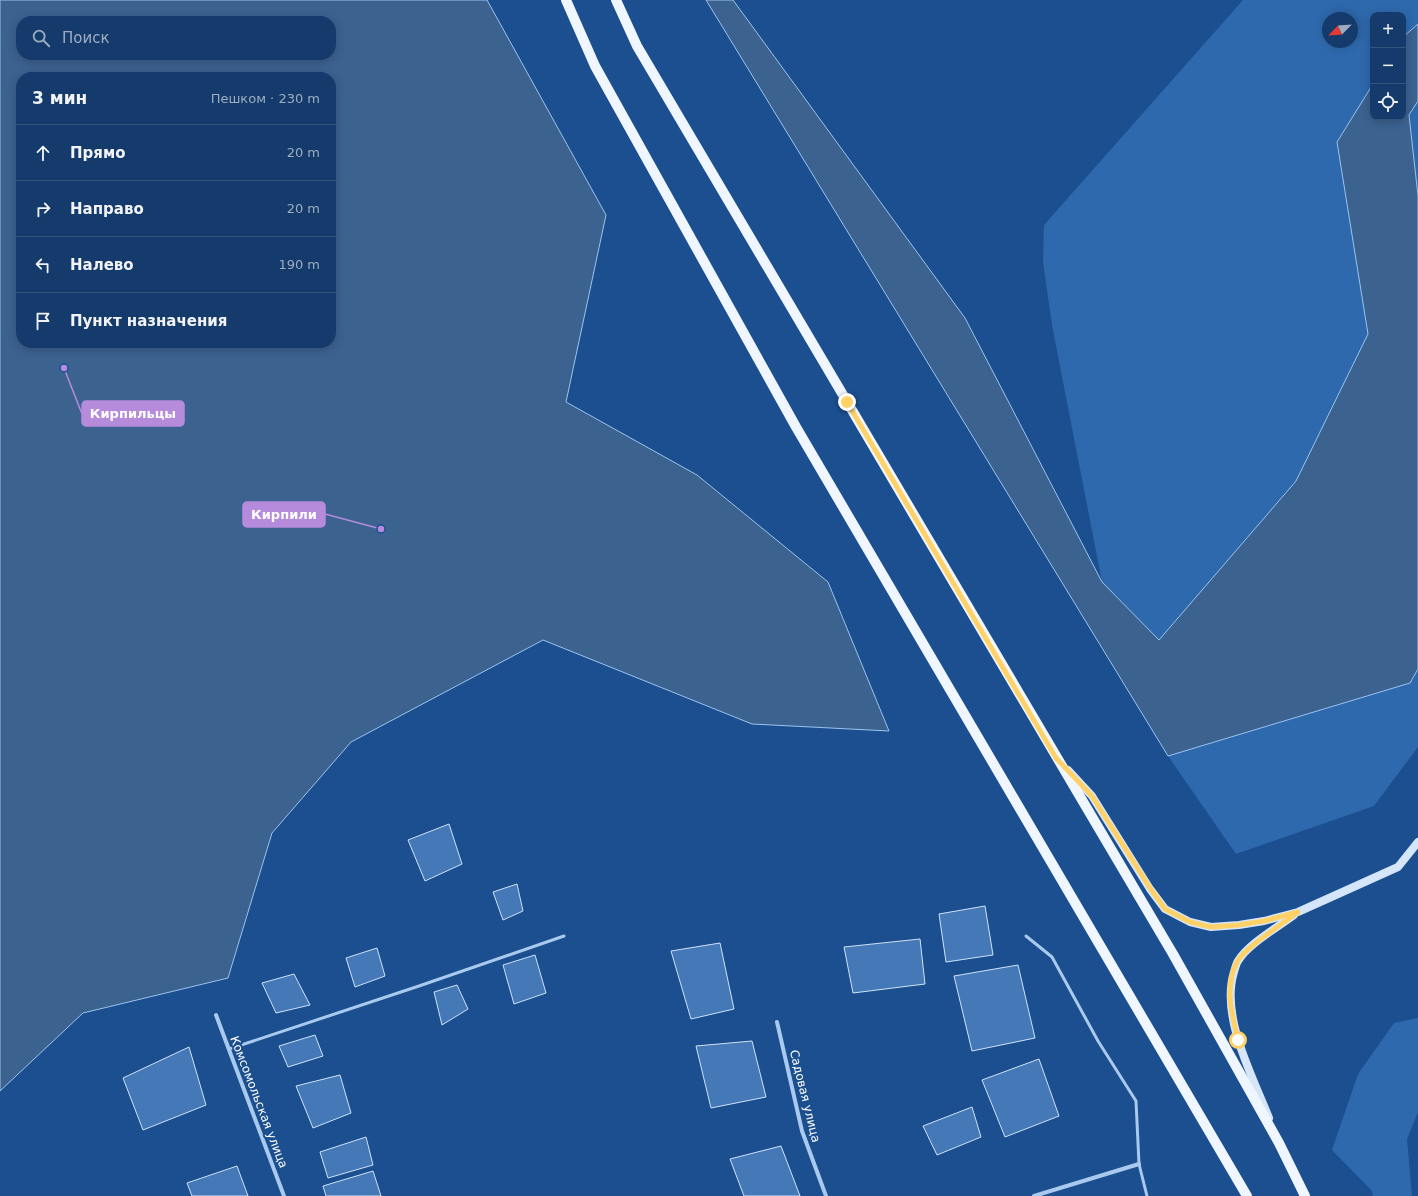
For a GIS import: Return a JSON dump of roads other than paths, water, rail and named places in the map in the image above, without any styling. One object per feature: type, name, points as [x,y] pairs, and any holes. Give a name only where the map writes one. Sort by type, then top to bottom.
[{"type":"main road","points":[[566,0],[595,66],[796,427],[1247,1196]]},
{"type":"main road","points":[[616,0],[637,46],[1173,954],[1279,1143],[1305,1196]]},
{"type":"main road","points":[[1056,758],[1092,796],[1150,888],[1165,909],[1190,922],[1211,927],[1264,921],[1298,912],[1398,867],[1418,842]]},
{"type":"main road","points":[[1279,1143],[1238,1040],[1230,1005],[1231,980],[1237,961],[1248,949],[1298,912]]},
{"type":"street","name":"Комсомольская улица","points":[[216,1015],[284,1196]]},
{"type":"street","name":"Садовая улица","points":[[776,1022],[802,1131],[826,1196]]},
{"type":"street","points":[[1034,1196],[1139,1164]]},
{"type":"lane","points":[[229,1049],[564,936]]},
{"type":"lane","points":[[1026,936],[1052,957],[1098,1040],[1136,1101],[1139,1164],[1147,1196]]},
{"type":"place","name":"Кирпильцы","points":[[64,368]]},
{"type":"place","name":"Кирпили","points":[[381,529]]}]
